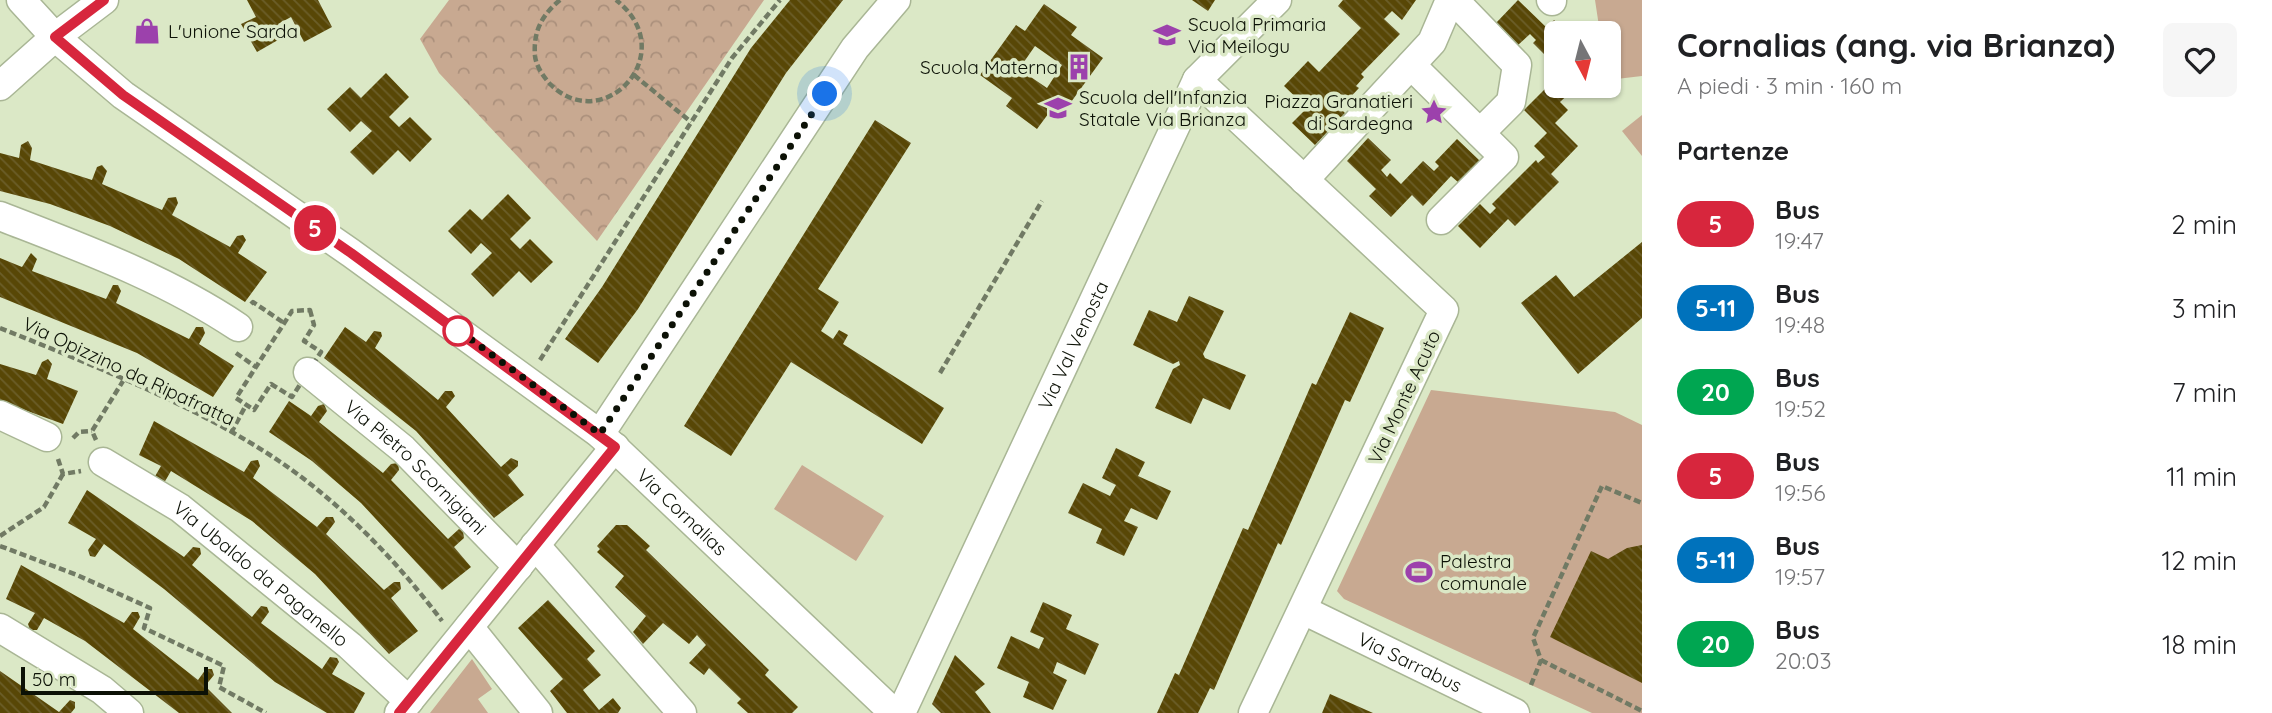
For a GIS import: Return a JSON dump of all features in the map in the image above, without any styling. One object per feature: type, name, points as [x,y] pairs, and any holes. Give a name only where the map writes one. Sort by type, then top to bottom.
[{"type":"street","name":"Via Cornalias","points":[[21,0],[55,37],[123,95],[357,257],[608,441],[894,713]]},
{"type":"street","points":[[0,86],[55,37],[104,0]]},
{"type":"street","points":[[404,707],[526,556],[608,441],[855,48],[896,0]]},
{"type":"street","name":"Via Val Venosta","points":[[901,713],[1197,80],[1276,0]]},
{"type":"street","points":[[1304,180],[1432,42],[1452,0],[1517,65],[1511,102],[1480,133]]},
{"type":"street","points":[[1411,65],[1504,157],[1441,220]]},
{"type":"street","name":"Via Monte Acuto","points":[[1197,80],[1444,310],[1252,713]]},
{"type":"street","points":[[0,216],[130,267],[208,307],[238,327]]},
{"type":"street","name":"Via Pietro Scornigiani","points":[[308,372],[526,556],[682,713]]},
{"type":"street","points":[[0,415],[47,437]]},
{"type":"street","name":"Via Ubaldo da Paganello","points":[[103,463],[180,508],[350,646],[404,707]]},
{"type":"street","name":"Via Sarrabus","points":[[1303,610],[1515,713]]},
{"type":"street","points":[[0,628],[102,690],[129,713]]},
{"type":"street","points":[[463,634],[538,713]]},
{"type":"path","points":[[561,0],[548,10],[538,25],[534,43],[536,61],[550,84],[574,99],[592,101],[610,96],[625,86],[634,75],[642,55],[642,38],[637,22],[616,0]]},
{"type":"path","points":[[622,5],[628,0]]},
{"type":"path","points":[[535,368],[732,58],[780,0]]},
{"type":"path","points":[[634,75],[691,122]]},
{"type":"path","points":[[940,373],[1042,201]]},
{"type":"path","points":[[230,433],[246,405],[236,398],[292,311],[310,310],[314,325],[304,341]]},
{"type":"path","name":"Via Opizzino da Ripafratta","points":[[0,328],[182,407],[279,461],[356,524],[463,634]]},
{"type":"path","points":[[0,537],[44,507],[63,474]]},
{"type":"path","points":[[1531,685],[1541,660],[1533,638],[1602,486],[1642,503]]},
{"type":"path","points":[[0,546],[77,575],[150,608],[144,628],[224,666],[219,687],[266,713]]},
{"type":"path","points":[[1541,660],[1642,711]]},
{"type":"green space","points":[[449,0],[764,0],[597,241],[439,73],[420,39]]},
{"type":"green space","points":[[1595,0],[1642,0],[1642,76],[1621,78],[1621,21],[1598,21]]},
{"type":"green space","points":[[1642,115],[1642,156],[1622,131]]},
{"type":"green space","points":[[1431,390],[1615,412],[1642,425],[1642,713],[1592,713],[1344,599],[1337,591]]},
{"type":"green space","points":[[802,465],[884,516],[856,561],[774,509]]},
{"type":"green space","points":[[472,659],[492,689],[478,699],[488,713],[430,713]]},
{"type":"building","points":[[247,0],[318,0],[332,27],[304,42],[291,17],[278,24],[285,36],[257,52],[241,24],[256,17]]},
{"type":"building","points":[[790,0],[843,0],[786,73],[638,309],[598,363],[565,339],[602,287],[751,48]]},
{"type":"building","points":[[1192,0],[1215,0],[1208,11]]},
{"type":"building","points":[[1343,0],[1416,0],[1402,20],[1392,11],[1384,19],[1400,34],[1361,74],[1364,77],[1356,86],[1359,88],[1343,105],[1334,95],[1330,99],[1345,113],[1315,145],[1292,123],[1307,108],[1284,86],[1308,61],[1319,72],[1361,28],[1338,6]]},
{"type":"building","points":[[1518,0],[1544,25],[1544,54],[1533,43],[1536,40],[1530,34],[1518,45],[1496,23]]},
{"type":"building","name":"Scuola Materna","points":[[1044,4],[1077,27],[1071,35],[1103,58],[1066,109],[1057,102],[1037,129],[1006,106],[1012,98],[980,75],[1016,25],[1025,31]],"holes":[[[1035,46],[1062,65],[1047,88],[1019,69]]]},
{"type":"building","points":[[386,73],[409,97],[389,117],[399,127],[410,117],[432,139],[410,162],[398,150],[373,175],[350,152],[372,131],[361,121],[350,132],[327,109],[350,87],[361,98]]},
{"type":"building","points":[[1544,90],[1544,98],[1564,98],[1560,102],[1568,110],[1555,123],[1578,146],[1551,174],[1559,182],[1515,226],[1508,219],[1480,248],[1458,226],[1480,204],[1490,214],[1496,208],[1492,204],[1536,160],[1538,163],[1545,157],[1534,146],[1547,133],[1524,110]]},
{"type":"building","points":[[875,120],[911,143],[818,289],[839,302],[821,331],[833,339],[839,330],[848,335],[843,344],[944,408],[922,444],[791,362],[731,456],[684,426]]},
{"type":"building","points":[[1368,138],[1391,160],[1381,170],[1387,177],[1390,173],[1401,184],[1423,161],[1434,171],[1439,166],[1435,162],[1457,139],[1480,161],[1459,183],[1451,176],[1423,206],[1412,195],[1391,217],[1369,196],[1376,189],[1347,161]]},
{"type":"building","points":[[28,141],[32,148],[30,160],[92,180],[97,167],[102,165],[107,171],[102,184],[162,210],[168,198],[176,197],[178,203],[172,215],[230,247],[237,236],[243,235],[246,240],[238,253],[267,272],[245,302],[179,259],[110,226],[50,204],[0,191],[0,153],[19,158],[21,145]]},
{"type":"building","points":[[508,194],[531,218],[510,239],[520,249],[530,239],[553,262],[531,283],[519,271],[493,297],[471,274],[492,253],[481,243],[471,254],[448,231],[470,209],[482,220]]},
{"type":"building","points":[[1642,242],[1642,318],[1578,374],[1521,303],[1556,275],[1574,297]]},
{"type":"building","points":[[31,253],[37,259],[32,271],[106,299],[113,285],[118,285],[121,291],[116,303],[189,339],[196,327],[203,327],[205,333],[199,344],[234,366],[213,397],[137,353],[0,297],[0,258],[22,267]]},
{"type":"building","points":[[1189,296],[1224,311],[1203,354],[1205,358],[1246,375],[1230,410],[1203,398],[1191,424],[1155,408],[1173,369],[1180,365],[1179,361],[1173,364],[1133,345],[1149,310],[1177,322]]},
{"type":"building","points":[[1350,312],[1384,328],[1350,402],[1345,400],[1281,545],[1278,543],[1214,690],[1210,688],[1198,713],[1157,713],[1175,673],[1179,675],[1243,528],[1248,530],[1312,383],[1316,385]]},
{"type":"building","points":[[345,327],[366,342],[374,331],[381,332],[382,336],[375,348],[438,400],[445,391],[452,391],[455,396],[446,407],[501,467],[511,458],[518,461],[518,466],[508,475],[524,495],[494,518],[416,431],[324,358]]},
{"type":"building","points":[[48,359],[52,364],[47,379],[78,391],[63,424],[0,401],[0,364],[36,375],[42,362]]},
{"type":"building","points":[[289,401],[311,416],[318,406],[324,404],[327,411],[319,422],[383,473],[391,464],[398,463],[399,470],[391,480],[448,539],[459,529],[463,531],[464,538],[454,547],[471,567],[442,590],[361,503],[312,461],[269,432]]},
{"type":"building","points":[[154,421],[244,472],[251,461],[258,460],[260,466],[253,478],[317,527],[326,517],[333,517],[335,522],[326,534],[384,590],[394,582],[400,582],[401,589],[391,598],[418,631],[389,654],[315,574],[252,521],[171,471],[164,483],[154,478],[161,466],[139,455]]},
{"type":"building","points":[[1116,448],[1145,462],[1138,476],[1171,491],[1157,520],[1131,508],[1124,521],[1138,527],[1124,556],[1096,543],[1102,529],[1068,513],[1083,483],[1110,496],[1116,485],[1102,478]]},
{"type":"building","points":[[87,490],[184,557],[193,547],[200,548],[201,554],[192,565],[252,617],[261,606],[267,607],[269,612],[261,623],[322,669],[330,657],[337,658],[339,662],[332,674],[365,693],[354,713],[327,713],[275,682],[164,589],[104,544],[95,557],[90,556],[88,550],[96,539],[68,523]]},
{"type":"building","points":[[616,525],[627,525],[650,546],[646,550],[769,670],[765,675],[798,707],[792,713],[748,713],[737,703],[741,699],[709,668],[704,675],[689,663],[706,645],[697,635],[689,644],[663,623],[643,644],[633,632],[646,616],[615,587],[624,576],[597,552],[600,549],[597,546]]},
{"type":"building","points":[[1642,545],[1642,683],[1550,637],[1591,551],[1608,559],[1627,548]]},
{"type":"building","points":[[21,565],[124,623],[132,612],[138,612],[140,617],[133,629],[198,680],[206,669],[212,669],[214,675],[205,686],[232,713],[179,713],[85,641],[44,618],[37,630],[30,630],[28,624],[35,613],[6,599]]},
{"type":"building","points":[[548,600],[595,651],[587,659],[601,675],[583,690],[599,710],[613,698],[621,708],[618,713],[567,713],[550,691],[563,679],[518,628]]},
{"type":"building","points":[[1043,602],[1072,615],[1066,629],[1099,644],[1085,675],[1057,662],[1053,673],[1067,680],[1053,710],[1023,697],[1029,682],[997,668],[1011,636],[1039,649],[1044,638],[1030,632]]},
{"type":"building","points":[[955,655],[985,684],[975,692],[991,713],[941,713],[932,704]]},
{"type":"building","points":[[0,671],[59,712],[70,700],[75,702],[75,708],[71,713],[0,713]]},
{"type":"building","points":[[1330,694],[1373,713],[1322,713]]},
{"type":"bus line","name":"5","points":[[104,0],[55,37],[123,95],[351,253],[581,419],[615,447],[399,713]]},
{"type":"place","name":"L'unione Sarda","points":[[147,31]]},
{"type":"place","name":"Scuola Primaria Via Meilogu","points":[[1167,35]]},
{"type":"place","name":"Scuola Materna","points":[[1079,67]]},
{"type":"place","name":"Scuola dell'Infanzia Statale Via Brianza","points":[[1058,108]]},
{"type":"place","name":"Piazza Granatieri di Sardegna","points":[[1434,112]]},
{"type":"place","name":"Palestra comunale","points":[[1419,572]]},
{"type":"route","points":[[458,331],[450,324],[600,434],[825,94]]}]
